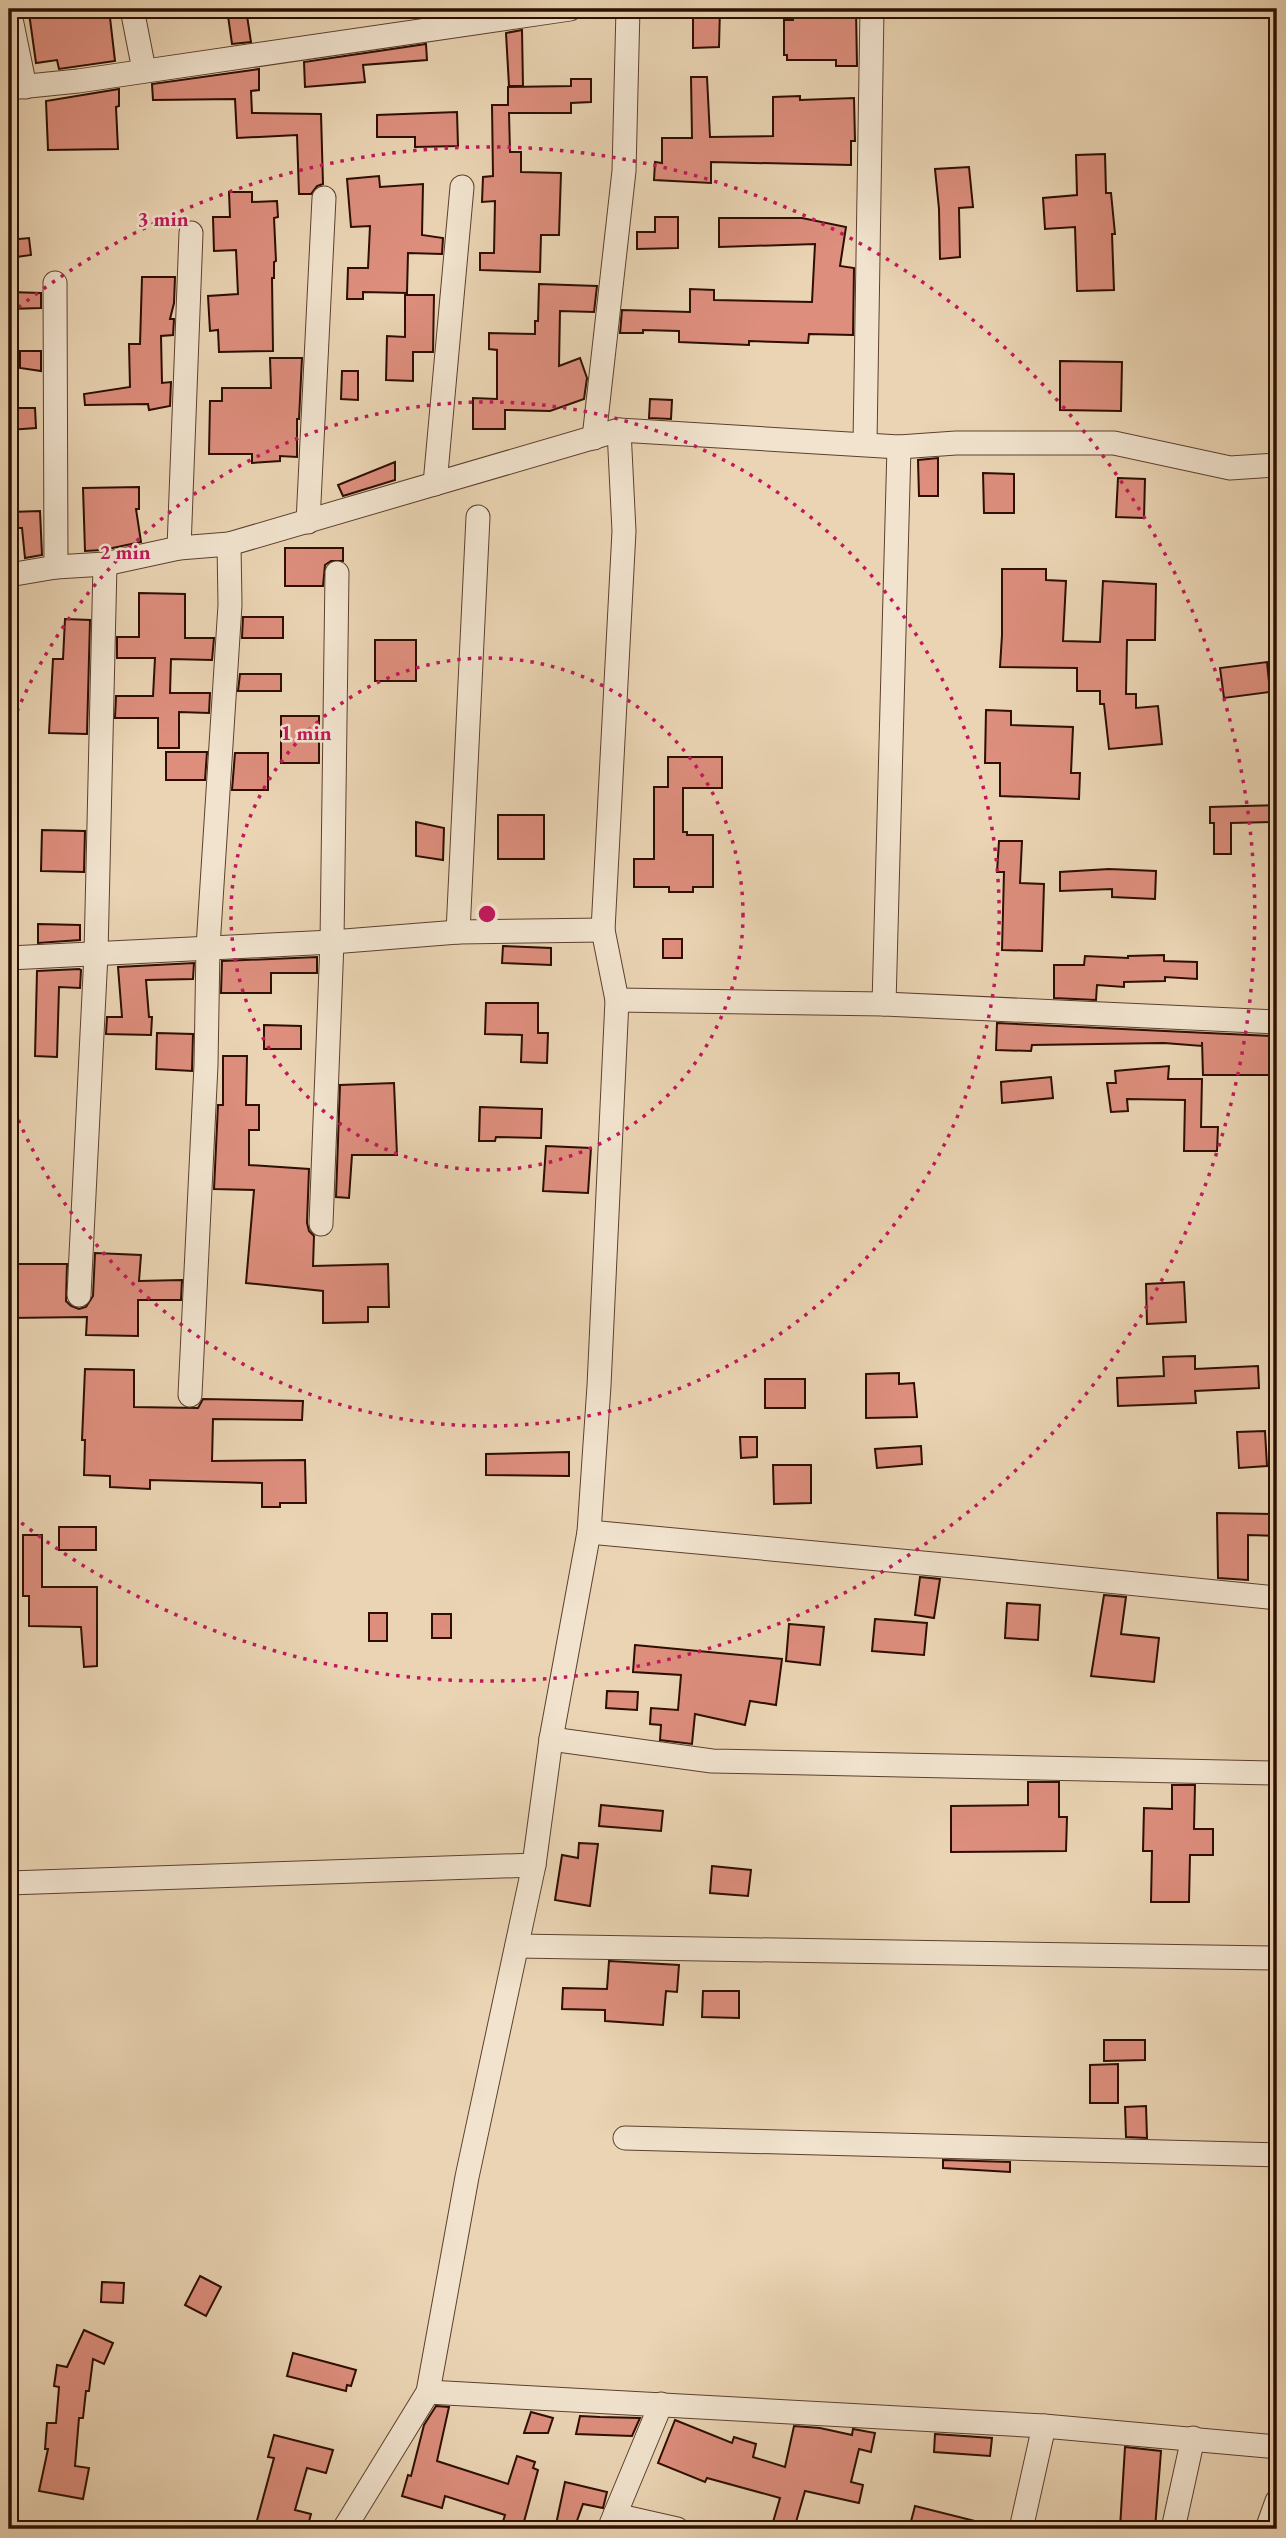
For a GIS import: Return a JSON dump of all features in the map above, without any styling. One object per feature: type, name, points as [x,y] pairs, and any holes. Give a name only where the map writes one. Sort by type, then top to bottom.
[{"type":"street","points":[[9,9],[17,87],[570,9]]},
{"type":"street","points":[[132,9],[144,69]]},
{"type":"street","points":[[594,438],[624,171],[628,9]]},
{"type":"street","points":[[865,443],[872,9]]},
{"type":"street","points":[[435,484],[462,187]]},
{"type":"street","points":[[308,522],[324,198]]},
{"type":"street","points":[[179,548],[191,233]]},
{"type":"street","points":[[55,283],[56,567]]},
{"type":"street","points":[[344,2529],[428,2392],[467,2177],[534,1865],[551,1739],[589,1532],[599,1386],[617,1000],[603,930],[624,531],[620,430]]},
{"type":"street","points":[[9,575],[56,567],[105,564],[179,548],[229,544],[620,430],[899,447],[956,443],[1114,443],[1230,468],[1277,465]]},
{"type":"street","points":[[884,1004],[899,447]]},
{"type":"street","points":[[458,932],[478,517]]},
{"type":"street","points":[[190,1395],[206,1065],[208,947],[230,605],[229,544]]},
{"type":"street","points":[[79,1295],[96,954],[105,564]]},
{"type":"street","points":[[321,1224],[331,942],[337,573]]},
{"type":"street","points":[[9,958],[331,942],[458,932],[603,930]]},
{"type":"street","points":[[617,1000],[884,1004],[1277,1022]]},
{"type":"street","points":[[589,1532],[1277,1598]]},
{"type":"street","points":[[551,1739],[712,1761],[1277,1773]]},
{"type":"street","points":[[9,1883],[534,1865]]},
{"type":"street","points":[[517,1946],[1277,1958]]},
{"type":"street","points":[[625,2138],[1277,2155]]},
{"type":"street","points":[[428,2392],[1044,2426],[1277,2447]]},
{"type":"street","points":[[661,2404],[612,2522],[677,2529]]},
{"type":"street","points":[[1021,2529],[1044,2426]]},
{"type":"street","points":[[1172,2529],[1193,2438]]},
{"type":"street","points":[[1267,2529],[1277,2501]]},
{"type":"building","points":[[59,9],[109,9],[115,61],[59,69],[57,60],[36,63],[29,13]]},
{"type":"building","points":[[227,9],[246,9],[251,42],[232,44]]},
{"type":"building","points":[[693,9],[720,9],[719,47],[693,48]]},
{"type":"building","points":[[792,9],[856,9],[857,66],[836,66],[836,60],[787,60],[787,55],[784,55],[784,20],[793,20]]},
{"type":"building","points":[[522,30],[523,86],[509,86],[506,33]]},
{"type":"building","points":[[426,44],[427,60],[363,65],[365,82],[305,87],[304,62]]},
{"type":"building","points":[[259,69],[259,90],[251,91],[252,113],[321,114],[323,184],[317,186],[311,194],[299,194],[297,135],[237,138],[235,99],[153,100],[152,84]]},
{"type":"building","points":[[691,77],[707,77],[710,137],[773,136],[773,97],[800,96],[800,100],[854,98],[855,141],[851,141],[851,165],[711,162],[711,183],[654,180],[655,162],[662,163],[662,138],[692,138]]},
{"type":"building","points":[[571,79],[591,79],[591,102],[571,103],[571,113],[509,113],[510,152],[521,152],[521,172],[561,173],[559,235],[541,235],[540,272],[480,270],[480,253],[494,253],[495,201],[482,202],[483,177],[493,176],[492,105],[508,105],[508,87],[571,86]]},
{"type":"building","points":[[119,89],[119,106],[116,107],[118,149],[48,150],[46,101]]},
{"type":"building","points":[[457,112],[458,146],[415,147],[415,137],[377,137],[377,115]]},
{"type":"building","points":[[1105,154],[1106,193],[1111,193],[1115,234],[1112,234],[1114,290],[1077,291],[1075,227],[1045,229],[1043,198],[1077,195],[1076,155]]},
{"type":"building","points":[[969,167],[973,207],[959,208],[960,257],[940,259],[935,169]]},
{"type":"building","points":[[379,176],[380,187],[423,184],[422,235],[443,238],[442,254],[408,253],[407,293],[363,292],[363,299],[347,299],[348,268],[368,268],[370,226],[351,227],[347,179]]},
{"type":"building","points":[[229,192],[252,192],[252,202],[277,201],[278,217],[274,218],[276,261],[272,278],[273,351],[219,352],[218,330],[210,331],[208,296],[238,294],[236,250],[214,251],[213,217],[230,217]]},
{"type":"building","points":[[655,217],[678,217],[678,248],[637,249],[637,232],[655,232]]},
{"type":"building","points":[[719,218],[802,218],[846,227],[840,266],[854,268],[853,335],[809,334],[808,343],[749,341],[749,345],[679,342],[679,331],[643,330],[643,333],[620,333],[622,310],[690,312],[690,289],[714,290],[714,300],[812,302],[815,244],[719,247]]},
{"type":"building","points":[[29,238],[31,255],[9,258],[9,240]]},
{"type":"building","points":[[142,277],[175,277],[170,319],[174,319],[173,335],[161,336],[162,383],[171,382],[170,406],[149,410],[148,404],[85,405],[84,394],[130,387],[129,344],[140,344]]},
{"type":"building","points":[[539,284],[597,286],[594,312],[560,311],[559,366],[580,358],[587,378],[584,399],[550,411],[505,410],[505,429],[473,429],[473,398],[497,399],[497,350],[489,349],[489,333],[535,334]]},
{"type":"building","points":[[9,292],[41,293],[41,308],[9,309]]},
{"type":"building","points":[[405,295],[434,295],[433,352],[413,352],[413,381],[386,380],[387,336],[405,337]]},
{"type":"building","points":[[20,351],[41,351],[41,371],[20,368]]},
{"type":"building","points":[[270,358],[302,358],[297,457],[280,456],[280,461],[252,463],[252,454],[209,454],[210,401],[222,401],[222,388],[271,388]]},
{"type":"building","points":[[1060,361],[1122,362],[1121,411],[1060,410]]},
{"type":"building","points":[[342,371],[358,371],[358,400],[341,399]]},
{"type":"building","points":[[650,399],[672,400],[671,419],[649,418]]},
{"type":"building","points":[[9,408],[35,408],[36,428],[9,430]]},
{"type":"building","points":[[938,458],[938,496],[919,496],[918,460]]},
{"type":"building","points":[[395,462],[395,480],[343,496],[338,485]]},
{"type":"building","points":[[983,473],[1014,474],[1014,513],[984,513]]},
{"type":"building","points":[[1118,478],[1145,479],[1144,518],[1116,517]]},
{"type":"building","points":[[139,487],[139,509],[136,509],[141,542],[85,551],[83,488]]},
{"type":"building","points":[[40,511],[42,555],[25,558],[22,528],[10,528],[10,512]]},
{"type":"building","points":[[285,548],[343,548],[343,561],[331,561],[325,565],[323,586],[285,586]]},
{"type":"building","points":[[1002,569],[1046,569],[1046,580],[1066,581],[1063,641],[1100,642],[1103,581],[1156,584],[1155,640],[1127,640],[1126,694],[1136,694],[1136,708],[1158,706],[1162,744],[1109,749],[1100,691],[1077,691],[1077,668],[1000,667]]},
{"type":"building","points":[[139,593],[185,594],[185,638],[214,638],[212,660],[171,659],[170,693],[210,693],[209,713],[179,712],[179,748],[158,748],[158,718],[115,718],[116,696],[153,696],[155,658],[117,658],[117,637],[139,637]]},
{"type":"building","points":[[243,617],[283,617],[283,638],[242,638]]},
{"type":"building","points":[[65,619],[90,620],[87,734],[49,733],[53,659],[63,659]]},
{"type":"building","points":[[375,640],[416,640],[416,681],[375,681]]},
{"type":"building","points":[[1267,662],[1270,692],[1224,698],[1220,668]]},
{"type":"building","points":[[240,674],[281,674],[281,691],[238,691]]},
{"type":"building","points":[[986,710],[1011,711],[1011,725],[1073,727],[1071,773],[1080,773],[1079,799],[1000,796],[1000,763],[985,763]]},
{"type":"building","points":[[281,716],[319,716],[319,763],[281,763]]},
{"type":"building","points":[[166,752],[207,752],[205,780],[166,780]]},
{"type":"building","points":[[235,753],[268,753],[268,790],[232,790]]},
{"type":"building","points":[[668,757],[722,757],[722,788],[683,788],[683,832],[687,832],[687,835],[713,835],[713,887],[693,887],[693,892],[669,892],[669,887],[634,887],[634,859],[654,859],[654,787],[668,787]]},
{"type":"building","points":[[1277,805],[1277,822],[1231,823],[1231,854],[1214,854],[1214,823],[1210,823],[1210,807]]},
{"type":"building","points":[[498,815],[544,815],[544,859],[498,859]]},
{"type":"building","points":[[416,822],[444,828],[443,860],[416,856]]},
{"type":"building","points":[[42,830],[85,831],[84,872],[41,871]]},
{"type":"building","points":[[999,841],[1022,841],[1020,883],[1044,884],[1042,951],[1002,950],[1004,872],[997,872]]},
{"type":"building","points":[[1109,869],[1156,871],[1155,899],[1112,897],[1112,889],[1060,891],[1060,872]]},
{"type":"building","points":[[38,924],[80,925],[80,940],[38,943]]},
{"type":"building","points":[[663,939],[682,939],[682,958],[663,958]]},
{"type":"building","points":[[503,946],[551,948],[551,965],[502,963]]},
{"type":"building","points":[[1164,955],[1164,961],[1197,962],[1197,979],[1165,977],[1165,981],[1124,982],[1124,987],[1097,985],[1096,1000],[1054,998],[1054,965],[1084,965],[1085,956],[1128,958]]},
{"type":"building","points":[[317,957],[317,973],[271,973],[271,993],[221,993],[222,961]]},
{"type":"building","points":[[194,963],[193,979],[146,980],[149,1017],[152,1017],[151,1035],[106,1034],[107,1017],[122,1017],[118,967]]},
{"type":"building","points":[[79,969],[80,988],[59,987],[57,1057],[35,1056],[37,971]]},
{"type":"building","points":[[486,1003],[538,1003],[538,1033],[548,1033],[547,1063],[521,1062],[522,1035],[485,1034]]},
{"type":"building","points":[[997,1023],[1271,1036],[1271,1075],[1203,1075],[1202,1042],[1202,1046],[1164,1043],[1032,1045],[1031,1051],[996,1050]]},
{"type":"building","points":[[264,1025],[301,1026],[301,1049],[264,1049]]},
{"type":"building","points":[[157,1033],[193,1034],[192,1071],[156,1069]]},
{"type":"building","points":[[223,1056],[247,1056],[246,1105],[259,1105],[259,1130],[249,1130],[249,1165],[309,1169],[307,1223],[314,1236],[313,1266],[388,1264],[389,1307],[368,1307],[368,1322],[323,1323],[323,1291],[246,1283],[254,1190],[214,1189],[218,1105],[223,1105]]},
{"type":"building","points":[[1169,1066],[1168,1079],[1202,1079],[1201,1127],[1218,1127],[1217,1151],[1184,1151],[1185,1100],[1127,1099],[1128,1111],[1111,1112],[1107,1083],[1116,1083],[1115,1071]]},
{"type":"building","points":[[1051,1077],[1053,1098],[1002,1103],[1001,1082]]},
{"type":"building","points":[[394,1083],[397,1155],[352,1155],[349,1198],[336,1197],[340,1085]]},
{"type":"building","points":[[480,1107],[542,1109],[541,1138],[496,1137],[495,1141],[479,1141]]},
{"type":"building","points":[[546,1146],[591,1148],[588,1193],[543,1191]]},
{"type":"building","points":[[95,1253],[141,1255],[139,1281],[182,1280],[181,1300],[138,1300],[138,1336],[86,1335],[87,1317],[9,1318],[9,1264],[67,1264],[66,1301],[79,1309],[86,1307],[93,1296]]},
{"type":"building","points":[[1184,1282],[1186,1322],[1147,1324],[1146,1284]]},
{"type":"building","points":[[1195,1356],[1195,1369],[1258,1366],[1259,1388],[1195,1391],[1196,1403],[1118,1406],[1117,1378],[1164,1376],[1163,1357]]},
{"type":"building","points":[[85,1369],[134,1370],[134,1407],[198,1408],[203,1399],[303,1401],[302,1420],[213,1419],[212,1461],[305,1460],[306,1503],[280,1503],[280,1507],[262,1507],[262,1483],[150,1480],[150,1489],[110,1487],[110,1476],[84,1475],[85,1440],[82,1440]]},
{"type":"building","points":[[899,1373],[899,1384],[914,1383],[917,1417],[866,1418],[866,1374]]},
{"type":"building","points":[[765,1379],[805,1379],[805,1408],[765,1408]]},
{"type":"building","points":[[1265,1431],[1267,1466],[1239,1468],[1237,1432]]},
{"type":"building","points":[[740,1437],[757,1437],[757,1457],[741,1458]]},
{"type":"building","points":[[921,1446],[922,1464],[877,1468],[875,1449]]},
{"type":"building","points":[[569,1452],[569,1476],[486,1475],[486,1454]]},
{"type":"building","points":[[773,1465],[811,1465],[811,1503],[774,1504]]},
{"type":"building","points":[[1217,1513],[1277,1514],[1277,1536],[1248,1535],[1248,1580],[1218,1578]]},
{"type":"building","points":[[59,1527],[96,1527],[96,1550],[59,1550]]},
{"type":"building","points":[[23,1535],[42,1535],[42,1587],[97,1587],[97,1666],[84,1667],[81,1627],[29,1626],[29,1596],[23,1596]]},
{"type":"building","points":[[920,1577],[940,1579],[934,1618],[915,1615]]},
{"type":"building","points":[[1104,1595],[1126,1597],[1121,1634],[1159,1638],[1154,1682],[1091,1676]]},
{"type":"building","points":[[1007,1603],[1040,1605],[1038,1640],[1005,1638]]},
{"type":"building","points":[[369,1613],[387,1613],[387,1641],[369,1641]]},
{"type":"building","points":[[432,1614],[451,1614],[451,1638],[432,1638]]},
{"type":"building","points":[[875,1619],[927,1623],[924,1655],[872,1651]]},
{"type":"building","points":[[789,1624],[824,1627],[820,1665],[786,1661]]},
{"type":"building","points":[[635,1645],[782,1659],[776,1705],[750,1701],[745,1725],[695,1714],[692,1744],[660,1740],[661,1725],[650,1724],[651,1708],[678,1710],[681,1675],[633,1672]]},
{"type":"building","points":[[607,1691],[638,1692],[637,1710],[606,1708]]},
{"type":"building","points":[[1028,1782],[1059,1782],[1059,1817],[1067,1817],[1066,1851],[951,1852],[951,1806],[1028,1805]]},
{"type":"building","points":[[1172,1785],[1195,1785],[1194,1829],[1213,1829],[1213,1855],[1190,1855],[1189,1902],[1151,1902],[1152,1851],[1143,1851],[1144,1808],[1172,1809]]},
{"type":"building","points":[[601,1805],[663,1811],[661,1831],[599,1826]]},
{"type":"building","points":[[579,1843],[598,1844],[590,1906],[555,1900],[562,1855],[578,1858]]},
{"type":"building","points":[[712,1866],[751,1870],[748,1896],[710,1893]]},
{"type":"building","points":[[609,1961],[679,1965],[677,1992],[666,1991],[663,2025],[605,2021],[605,2010],[562,2009],[563,1988],[607,1989]]},
{"type":"building","points":[[703,1991],[739,1991],[739,2018],[702,2017]]},
{"type":"building","points":[[1104,2040],[1145,2040],[1145,2060],[1104,2061]]},
{"type":"building","points":[[1118,2064],[1118,2103],[1090,2103],[1090,2065]]},
{"type":"building","points":[[1146,2106],[1147,2138],[1126,2137],[1125,2107]]},
{"type":"building","points":[[943,2160],[1010,2162],[1010,2172],[943,2168]]},
{"type":"building","points":[[200,2276],[221,2287],[206,2316],[185,2305]]},
{"type":"building","points":[[102,2282],[124,2283],[123,2303],[101,2302]]},
{"type":"building","points":[[84,2330],[113,2343],[104,2364],[93,2359],[83,2418],[79,2418],[75,2466],[89,2468],[83,2499],[39,2491],[48,2449],[45,2449],[47,2423],[56,2423],[59,2387],[54,2386],[57,2365],[67,2367]]},
{"type":"building","points":[[293,2353],[356,2370],[351,2386],[347,2385],[346,2391],[287,2376]]},
{"type":"building","points":[[436,2406],[449,2407],[437,2461],[508,2484],[517,2456],[535,2462],[533,2468],[538,2470],[522,2529],[502,2525],[505,2515],[445,2496],[442,2508],[402,2496],[408,2475],[411,2476],[424,2425]]},
{"type":"building","points":[[531,2412],[553,2418],[548,2433],[524,2433]]},
{"type":"building","points":[[580,2416],[640,2418],[632,2436],[576,2434]]},
{"type":"building","points":[[675,2420],[732,2443],[734,2437],[756,2444],[753,2457],[785,2467],[794,2426],[852,2435],[853,2429],[875,2433],[871,2452],[859,2449],[851,2482],[863,2485],[859,2503],[805,2491],[794,2529],[771,2529],[780,2498],[707,2478],[705,2482],[658,2463]]},
{"type":"building","points":[[935,2434],[992,2438],[990,2456],[934,2452]]},
{"type":"building","points":[[274,2435],[333,2450],[326,2473],[307,2468],[295,2510],[311,2514],[307,2529],[276,2529],[256,2524],[274,2458],[268,2457]]},
{"type":"building","points":[[1125,2447],[1161,2451],[1155,2529],[1120,2528]]},
{"type":"building","points":[[565,2482],[607,2492],[603,2508],[583,2504],[574,2529],[555,2529]]},
{"type":"building","points":[[915,2506],[979,2522],[979,2529],[909,2529]]}]
